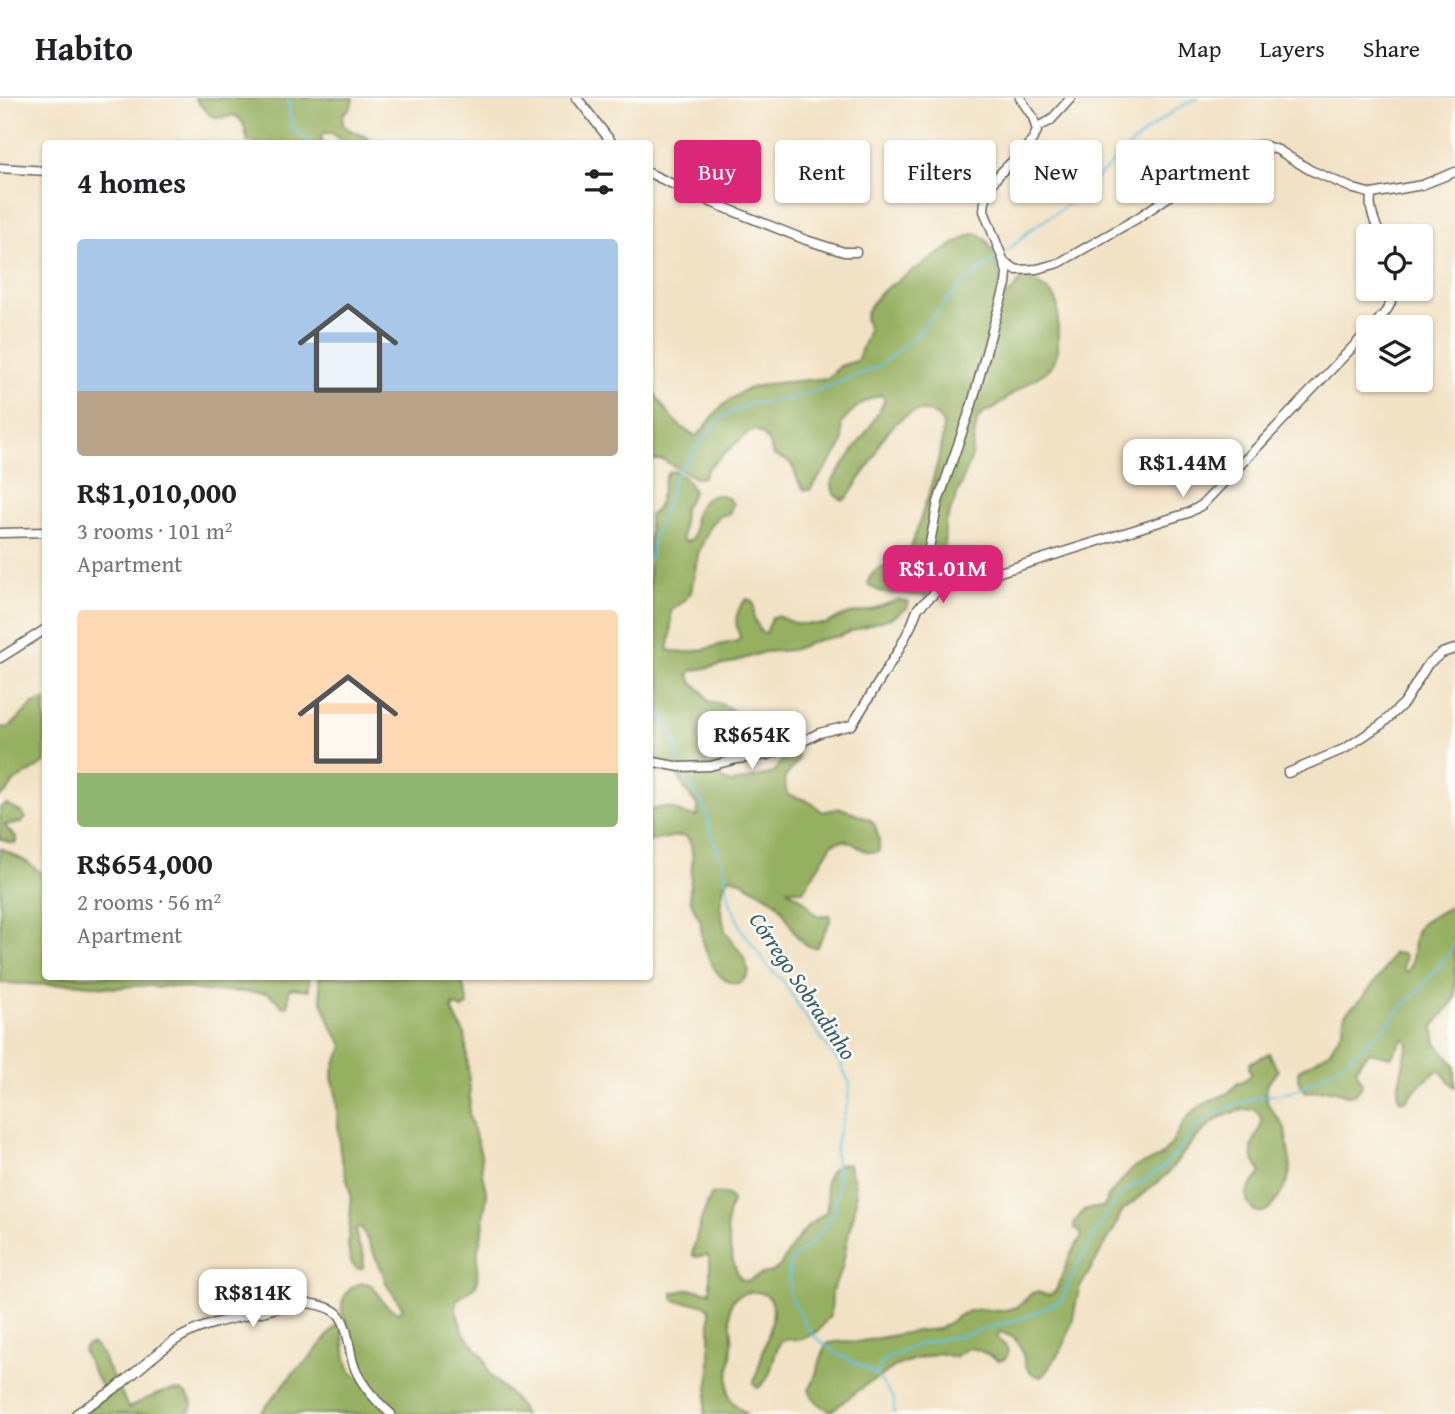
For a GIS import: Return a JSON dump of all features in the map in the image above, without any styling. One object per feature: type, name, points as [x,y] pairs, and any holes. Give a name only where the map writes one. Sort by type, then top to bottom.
[{"type":"street","points":[[577,98],[609,140]]},
{"type":"street","points":[[1020,98],[1031,113],[1037,127],[1036,134],[1002,170],[984,205],[1004,262],[1006,284],[972,404],[938,502],[929,542],[931,571],[941,584],[951,587],[987,577],[1188,513],[1202,505],[1356,344]]},
{"type":"street","points":[[1037,127],[1050,121],[1071,98]]},
{"type":"street","points":[[1004,262],[1017,270],[1037,270],[1059,263],[1136,219],[1248,146],[1263,145],[1278,150],[1310,170],[1354,190],[1372,194],[1422,185],[1455,172]]},
{"type":"street","points":[[0,168],[42,171]]},
{"type":"street","points":[[653,175],[713,203],[806,240],[856,253]]},
{"type":"street","points":[[1372,194],[1370,206],[1376,224]]},
{"type":"street","points":[[1381,315],[1392,301]]},
{"type":"street","points":[[0,533],[42,532]]},
{"type":"street","points":[[653,762],[680,767],[710,766],[767,755],[819,733],[852,725],[898,651],[919,606],[935,593],[941,584]]},
{"type":"street","points":[[0,658],[42,632]]},
{"type":"street","points":[[1288,773],[1346,748],[1382,724],[1404,703],[1429,664],[1442,653],[1455,649]]},
{"type":"street","points":[[76,1414],[114,1390],[184,1335],[245,1316],[303,1303],[332,1309],[339,1314],[358,1374],[391,1414]]},
{"type":"green space","points":[[195,98],[353,98],[351,107],[343,114],[343,125],[371,140],[340,140],[332,133],[325,133],[321,136],[322,140],[247,140],[238,117],[215,117]]},
{"type":"green space","points":[[976,233],[989,244],[1006,296],[1024,276],[1049,291],[1056,299],[1058,350],[1047,371],[994,409],[984,412],[977,420],[971,459],[945,525],[944,557],[927,596],[884,593],[869,586],[868,581],[879,569],[901,559],[912,545],[932,482],[943,433],[942,422],[926,411],[909,414],[893,426],[881,441],[872,461],[848,497],[843,500],[834,494],[831,483],[871,425],[885,400],[882,395],[859,406],[841,424],[841,447],[810,490],[802,487],[790,463],[773,455],[767,440],[755,430],[749,432],[709,467],[703,477],[695,478],[663,460],[653,460],[653,390],[666,411],[680,426],[695,436],[721,407],[744,390],[767,384],[828,378],[840,366],[857,361],[869,329],[865,318],[867,311],[878,295]]},
{"type":"green space","points":[[675,471],[687,480],[693,490],[684,508],[682,540],[687,542],[692,538],[696,513],[708,498],[724,496],[733,504],[729,514],[719,516],[711,524],[698,554],[691,592],[671,611],[668,650],[695,651],[738,641],[740,636],[737,616],[747,599],[752,601],[754,618],[761,632],[766,633],[772,617],[777,616],[797,624],[826,624],[841,616],[898,600],[909,602],[907,608],[893,617],[840,636],[818,640],[792,650],[764,652],[731,663],[691,671],[689,675],[708,701],[724,705],[733,711],[730,716],[707,722],[698,735],[701,759],[716,775],[732,783],[773,773],[786,755],[797,754],[799,759],[784,779],[788,795],[807,801],[822,812],[841,808],[871,820],[879,840],[879,851],[872,852],[845,841],[832,844],[803,891],[788,889],[815,914],[830,915],[830,921],[817,947],[810,947],[799,938],[775,901],[730,877],[724,885],[720,905],[725,931],[743,956],[749,972],[738,983],[721,977],[705,947],[700,920],[690,899],[690,842],[683,836],[653,840],[653,810],[671,808],[691,816],[697,816],[698,812],[697,805],[675,769],[669,772],[653,770],[653,512],[657,509],[669,472]]},
{"type":"green space","points":[[42,701],[42,765],[14,782],[0,797],[0,728],[10,727],[33,704]]},
{"type":"green space","points":[[7,804],[26,818],[22,822],[5,825],[16,837],[16,843],[0,839],[0,807]]},
{"type":"green space","points":[[0,848],[27,862],[42,874],[42,980],[309,980],[309,990],[289,990],[288,1006],[283,1007],[267,993],[213,992],[166,986],[115,988],[73,983],[0,983]]},
{"type":"green space","points":[[1455,903],[1455,999],[1433,1027],[1436,1043],[1455,1065],[1455,1087],[1438,1070],[1405,1101],[1399,1100],[1398,1088],[1408,1043],[1405,1039],[1391,1057],[1370,1052],[1362,1059],[1356,1069],[1362,1084],[1360,1090],[1355,1093],[1348,1095],[1328,1090],[1306,1092],[1299,1082],[1299,1070],[1329,1052],[1343,1029],[1346,1013],[1383,972],[1393,953],[1404,954],[1403,969],[1408,972],[1417,929]]},
{"type":"green space","points":[[319,980],[462,980],[468,1005],[463,1009],[453,1005],[452,1010],[465,1035],[470,1092],[469,1115],[481,1154],[487,1195],[478,1249],[477,1283],[457,1300],[456,1310],[463,1332],[484,1358],[490,1375],[514,1399],[524,1414],[260,1414],[336,1326],[342,1328],[346,1360],[352,1373],[367,1382],[366,1371],[342,1312],[344,1297],[352,1287],[369,1284],[389,1308],[399,1312],[403,1308],[387,1285],[361,1227],[356,1229],[357,1241],[364,1256],[363,1268],[358,1269],[350,1259],[350,1191],[340,1152],[336,1094],[332,1077],[343,1048],[321,998]]},
{"type":"green space","points":[[1269,1053],[1278,1071],[1266,1085],[1267,1102],[1285,1129],[1291,1168],[1282,1192],[1269,1208],[1257,1212],[1250,1207],[1247,1199],[1249,1188],[1261,1172],[1252,1151],[1261,1124],[1259,1114],[1254,1109],[1221,1117],[1194,1140],[1167,1174],[1122,1211],[1079,1289],[1064,1345],[1041,1377],[1029,1371],[1016,1340],[1000,1332],[997,1337],[1007,1348],[1005,1359],[999,1361],[979,1350],[968,1348],[954,1357],[939,1353],[896,1366],[831,1411],[813,1397],[809,1390],[828,1343],[857,1342],[939,1329],[969,1311],[1000,1311],[1018,1307],[1032,1293],[1052,1294],[1082,1236],[1074,1228],[1074,1223],[1084,1210],[1106,1204],[1108,1196],[1133,1168],[1160,1157],[1192,1113],[1202,1105],[1228,1093],[1248,1078],[1252,1073],[1249,1069],[1250,1063]]},
{"type":"green space","points":[[848,1164],[856,1197],[842,1269],[832,1291],[831,1314],[813,1334],[799,1340],[781,1341],[768,1377],[758,1388],[753,1384],[771,1325],[772,1305],[769,1298],[762,1293],[748,1292],[735,1298],[730,1310],[732,1342],[728,1387],[736,1406],[747,1414],[704,1414],[710,1376],[710,1310],[703,1304],[673,1299],[673,1293],[689,1289],[710,1292],[710,1259],[707,1255],[696,1257],[692,1254],[711,1195],[723,1194],[732,1201],[727,1221],[729,1244],[738,1274],[741,1279],[747,1281],[772,1272],[780,1266],[808,1226],[826,1212],[826,1183],[830,1171],[837,1165]]},
{"type":"green space","points":[[91,1344],[103,1356],[128,1408],[154,1395],[173,1390],[188,1396],[193,1405],[187,1414],[79,1414],[107,1393],[83,1351]]},
{"type":"waterway","points":[[288,98],[292,128],[307,140]]},
{"type":"waterway","name":"Córrego Sobradinho","points":[[1006,252],[1034,227],[1073,200],[1149,129],[1198,98]]},
{"type":"waterway","name":"Córrego Sobradinho","points":[[653,541],[673,479],[714,424],[727,414],[750,404],[796,397],[879,366],[913,338],[965,281],[1000,256]]},
{"type":"waterway","name":"Córrego Sobradinho","points":[[653,675],[657,700],[672,731],[679,763]]},
{"type":"waterway","name":"Córrego Sobradinho","points":[[682,771],[708,818],[710,831],[724,866],[730,902],[742,930],[767,966],[783,981],[841,1065],[850,1084],[835,1152],[838,1186],[834,1212],[819,1235],[789,1263],[789,1293],[807,1328],[816,1338],[876,1375],[894,1399],[894,1414]]},
{"type":"waterway","points":[[876,1375],[883,1361],[910,1348],[1020,1319],[1061,1301],[1103,1219],[1124,1191],[1163,1167],[1180,1149],[1188,1133],[1216,1112],[1255,1098],[1291,1092],[1346,1061],[1385,1027],[1419,990],[1455,944]]}]
